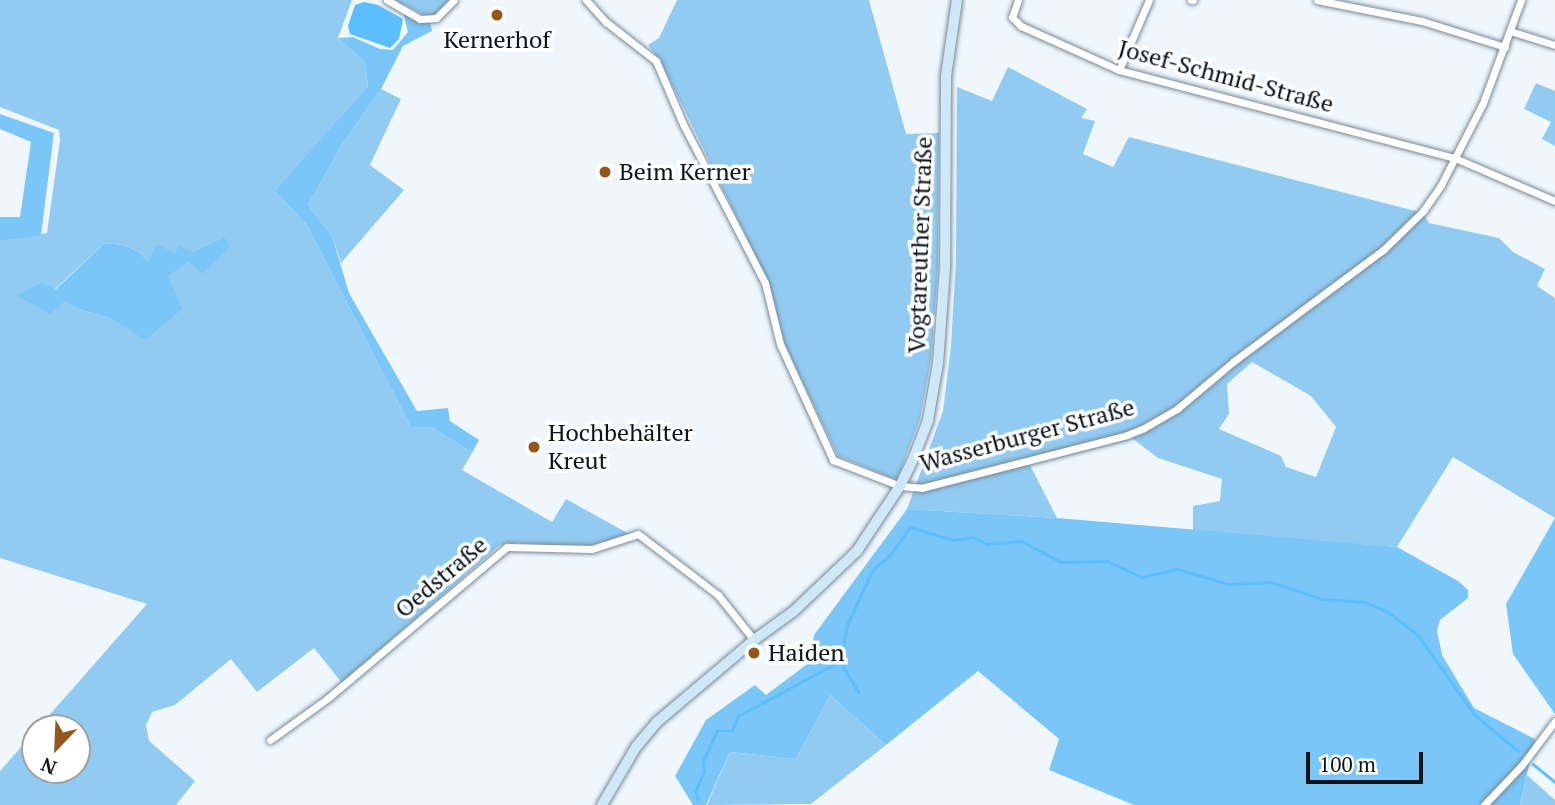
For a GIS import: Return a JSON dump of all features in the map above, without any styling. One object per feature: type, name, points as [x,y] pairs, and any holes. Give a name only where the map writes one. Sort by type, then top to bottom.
[{"type":"main road","name":"Vogtareuther Straße","points":[[900,486],[928,419],[938,363],[945,267],[946,76],[957,0]]},
{"type":"main road","name":"Wasserburger Straße","points":[[602,805],[636,747],[657,722],[754,640],[794,611],[840,570],[857,551],[900,486]]},
{"type":"street","points":[[387,0],[420,19],[436,18],[454,0]]},
{"type":"street","points":[[586,0],[615,29],[656,61],[683,124],[765,283],[780,344],[833,460],[900,486]]},
{"type":"street","name":"Josef-Schmid-Straße","points":[[1018,0],[1012,18],[1021,26],[1119,70],[1455,158],[1555,201]]},
{"type":"street","points":[[1119,70],[1149,0]]},
{"type":"street","points":[[1317,0],[1422,21],[1505,47]]},
{"type":"street","name":"Wasserburger Straße","points":[[900,486],[932,486],[1144,428],[1178,408],[1234,361],[1383,250],[1423,211],[1455,158],[1483,103],[1521,0]]},
{"type":"street","points":[[1510,31],[1555,45]]},
{"type":"street","name":"Oedstraße","points":[[270,740],[328,698],[507,547],[592,549],[638,534],[718,595],[754,640]]},
{"type":"street","points":[[1484,805],[1522,765],[1555,721]]},
{"type":"shaded area","points":[[0,0],[352,0],[338,38],[365,62],[368,86],[276,192],[307,225],[411,427],[432,427],[472,453],[462,470],[552,522],[566,499],[631,535],[591,545],[540,548],[519,543],[500,545],[342,683],[314,648],[257,692],[231,659],[175,705],[152,712],[146,725],[149,741],[195,781],[176,805],[0,805],[0,771],[21,747],[21,784],[91,784],[91,714],[50,714],[147,604],[0,558],[0,241],[47,233],[60,140],[59,130],[0,107]],"holes":[[[224,237],[167,276],[145,339],[110,318],[81,310],[42,283],[55,289],[105,243],[124,245],[139,252],[148,262],[175,253],[192,252]]]},
{"type":"shaded area","points":[[395,0],[452,0],[436,15],[428,17]]},
{"type":"shaded area","points":[[677,0],[869,0],[906,134],[939,133],[938,267],[931,359],[920,419],[897,480],[838,456],[784,343],[768,281],[660,60],[648,45],[659,38]]},
{"type":"shaded area","points":[[364,2],[378,5],[403,19],[399,39],[390,48],[350,34],[348,26],[355,5]]},
{"type":"shaded area","points":[[403,12],[430,21],[432,31],[403,46],[381,89],[343,143],[308,205],[332,236],[349,293],[417,411],[448,408],[450,421],[479,440],[472,453],[432,427],[411,427],[307,225],[275,191],[368,86],[365,62],[338,38],[353,37],[380,49],[393,50],[408,32]]},
{"type":"shaded area","points":[[1008,67],[1087,109],[1081,118],[1095,121],[1083,154],[1113,167],[1129,137],[1423,213],[1429,223],[1499,238],[1513,252],[1545,269],[1537,286],[1555,298],[1555,518],[1453,457],[1397,547],[1193,532],[1193,506],[1220,501],[1222,479],[1158,458],[1133,439],[1030,465],[1057,518],[907,509],[943,411],[951,346],[956,260],[957,87],[992,101]],"holes":[[[1252,362],[1311,396],[1336,427],[1316,477],[1286,467],[1281,456],[1219,429],[1229,414],[1227,384]]]},
{"type":"shaded area","points":[[1536,83],[1555,91],[1555,146],[1542,139],[1551,122],[1524,109]]},
{"type":"shaded area","points":[[381,89],[401,99],[370,165],[404,190],[341,263],[332,236],[308,205],[343,143]]},
{"type":"shaded area","points":[[0,114],[54,133],[41,235],[0,241],[0,217],[20,217],[31,142],[0,129]]},
{"type":"shaded area","points":[[224,237],[230,247],[203,274],[188,262],[168,276],[182,309],[145,340],[110,318],[81,310],[65,301],[50,314],[16,295],[42,283],[56,289],[105,243],[124,245],[139,252],[148,262],[157,244],[174,253],[180,246],[192,252]]},
{"type":"shaded area","points":[[907,509],[1057,518],[1397,547],[1458,581],[1468,590],[1468,598],[1440,620],[1437,631],[1442,655],[1474,708],[1535,739],[1520,805],[1134,805],[1049,770],[1059,739],[978,671],[886,745],[830,695],[796,759],[730,752],[706,805],[693,805],[675,776],[706,720],[755,685],[766,695],[810,662],[814,635]]},
{"type":"shaded area","points":[[1555,518],[1555,714],[1513,654],[1506,604]]},
{"type":"shaded area","points":[[830,695],[886,745],[811,804],[707,805],[730,752],[796,759]]},
{"type":"shaded area","points":[[1527,775],[1555,800],[1555,805],[1520,805]]},
{"type":"waterway","points":[[698,800],[695,792],[704,772],[703,761],[717,731],[732,731],[738,716],[840,661],[847,625],[872,571],[890,555],[910,527],[954,540],[973,537],[987,544],[1022,541],[1061,562],[1107,561],[1142,577],[1178,569],[1228,584],[1271,582],[1322,599],[1365,602],[1388,612],[1418,635],[1475,715],[1518,751]]},
{"type":"waterway","points":[[840,661],[859,693]]},
{"type":"waterway","points":[[1533,764],[1555,782]]},
{"type":"place","name":"Kernerhof","points":[[497,15]]},
{"type":"place","name":"Beim Kerner","points":[[605,172]]},
{"type":"place","name":"Hochbehälter Kreut","points":[[534,447]]},
{"type":"place","name":"Haiden","points":[[754,653]]}]
